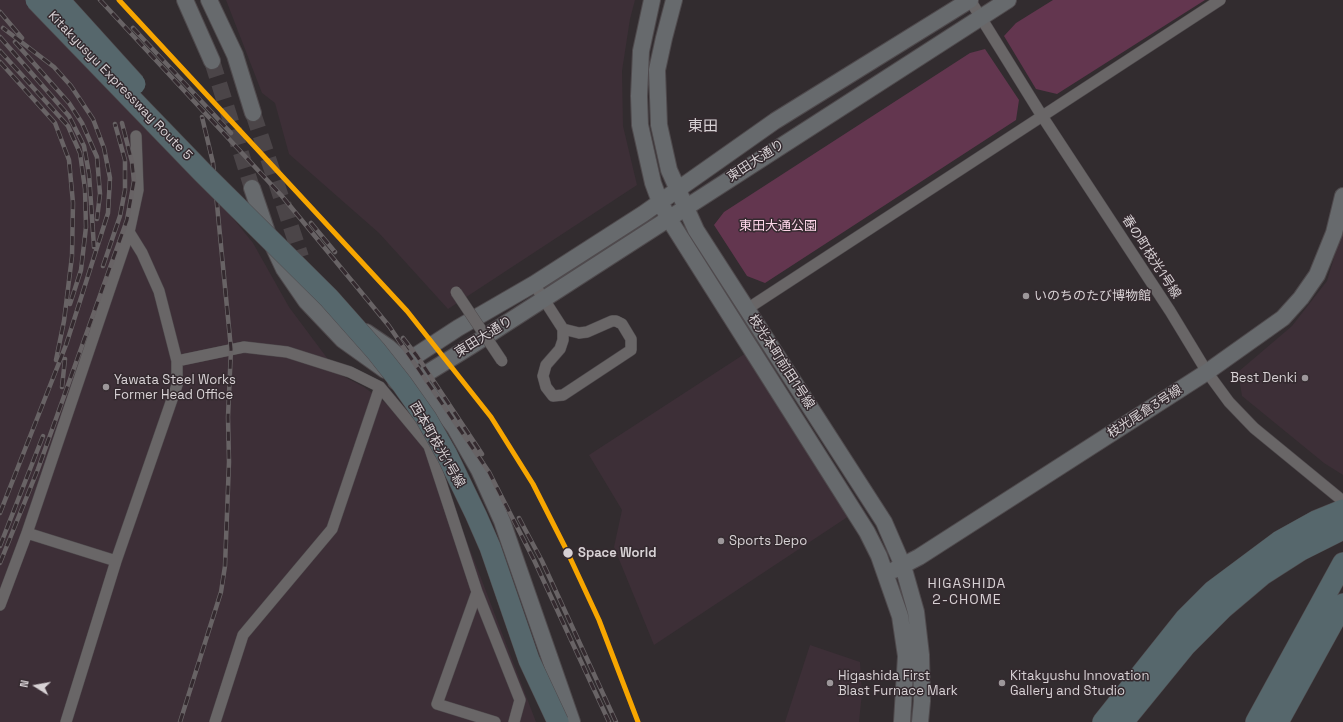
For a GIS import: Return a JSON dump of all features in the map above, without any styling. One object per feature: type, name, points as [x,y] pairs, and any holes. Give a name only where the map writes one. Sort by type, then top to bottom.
[{"type":"highway","name":"Kitakyusyu Expressway Route 5","points":[[36,0],[265,234],[291,254],[357,329],[402,384],[426,418],[447,455],[476,515],[490,547],[529,660],[553,722]]},
{"type":"highway","points":[[58,0],[140,89],[265,234]]},
{"type":"highway","points":[[74,0],[99,28],[140,89]]},
{"type":"highway","points":[[1103,722],[1180,625],[1213,591],[1280,541],[1316,521],[1343,510]]},
{"type":"highway","points":[[1123,722],[1185,646],[1223,608],[1268,571],[1301,550],[1343,529]]},
{"type":"highway","points":[[1256,722],[1343,563]]},
{"type":"highway","points":[[1278,722],[1343,604]]},
{"type":"highway","name":"Kitakyusyu Expressway Route 5","points":[[529,660],[558,722]]},
{"type":"street","points":[[185,0],[212,61]]},
{"type":"street","points":[[209,0],[235,55],[253,113]]},
{"type":"street","name":"枝光本町前田1号線","points":[[652,0],[641,51],[640,118],[645,151],[660,202],[669,219],[867,532],[886,573],[900,616],[906,656],[902,722]]},
{"type":"street","name":"枝光本町前田1号線","points":[[674,0],[664,38],[658,70],[659,125],[663,149],[685,208],[696,230],[884,522],[903,566],[916,612],[922,655],[922,701],[920,722]]},
{"type":"street","name":"東田大通り","points":[[396,381],[406,362],[458,328],[534,284],[678,190],[776,121],[970,0]]},
{"type":"street","name":"春の町枝光1号線","points":[[970,0],[979,18],[1042,116],[1229,402],[1254,428],[1343,501]]},
{"type":"street","name":"東田大通り","points":[[396,381],[419,378],[669,219],[1008,0]]},
{"type":"street","points":[[747,309],[1220,0]]},
{"type":"street","points":[[0,605],[28,533],[129,232],[138,190],[136,136]]},
{"type":"street","name":"西本町枝光1号線","points":[[252,188],[268,235],[281,262],[306,301],[343,340],[383,369],[396,381],[429,424],[451,464],[498,570],[548,722]]},
{"type":"street","name":"枝光尾倉3号線","points":[[886,573],[903,566],[1208,372],[1283,318],[1301,298],[1317,275],[1334,233],[1343,196]]},
{"type":"street","points":[[66,722],[116,561],[177,385],[177,362],[159,291],[142,253],[129,232]]},
{"type":"street","name":"西本町枝光1号線","points":[[291,254],[328,305],[388,347],[406,362],[455,428],[482,476],[502,521],[572,722]]},
{"type":"street","points":[[534,284],[563,329],[563,340],[560,349],[546,365],[543,376],[550,394],[556,397],[563,395],[631,350],[631,339],[622,324],[616,321],[612,321],[587,332],[580,333],[563,329]]},
{"type":"street","points":[[456,292],[502,360]]},
{"type":"street","points":[[177,362],[244,347],[287,352],[350,372],[380,387],[429,446],[477,592],[520,700],[514,722]]},
{"type":"street","points":[[215,722],[243,635],[332,529],[380,387]]},
{"type":"street","points":[[28,533],[116,561]]},
{"type":"street","points":[[477,592],[437,704],[495,722]]},
{"type":"shaded area","points":[[0,0],[56,0],[253,243],[289,307],[339,374],[364,387],[407,419],[445,484],[536,722],[0,722]]},
{"type":"shaded area","points":[[226,0],[635,0],[630,19],[622,71],[623,126],[637,185],[448,309],[379,233],[289,154],[275,103],[262,93]]},
{"type":"shaded area","name":"Best Denki","points":[[1343,228],[1343,475],[1324,463],[1242,396],[1238,372],[1292,326],[1327,281]]},
{"type":"shaded area","points":[[749,351],[849,516],[654,645],[614,547],[622,510],[589,455]]},
{"type":"shaded area","name":"Higashida First Blast Furnace Mark","points":[[810,645],[860,662],[862,693],[859,722],[785,722]]},
{"type":"green space","points":[[1053,0],[1205,0],[1057,94],[1036,89],[1004,36],[1016,23]]},
{"type":"green space","name":"東田大通公園","points":[[985,49],[1019,100],[1016,120],[765,283],[747,276],[714,225],[724,212],[970,53]]},
{"type":"tunnel","points":[[212,61],[252,188]]},
{"type":"tunnel","points":[[253,113],[301,257]]},
{"type":"railway","points":[[100,0],[281,195],[389,326],[489,472],[534,560],[609,722]]},
{"type":"railway","points":[[0,12],[22,38]]},
{"type":"railway","points":[[0,513],[66,345],[108,213],[110,178],[104,148],[93,119],[71,86],[54,67],[3,28]]},
{"type":"railway","points":[[133,28],[231,133]]},
{"type":"railway","points":[[0,37],[69,116],[84,146],[89,174],[94,247]]},
{"type":"railway","points":[[15,42],[69,103],[82,123],[97,157],[100,194],[97,219]]},
{"type":"railway","points":[[0,51],[68,126],[80,153],[85,189],[86,227],[81,270],[70,304]]},
{"type":"railway","points":[[0,62],[55,123],[69,160],[73,203],[72,256],[64,321],[56,360]]},
{"type":"railway","points":[[180,722],[221,592],[225,566],[229,462],[228,417],[231,349],[213,163],[202,117]]},
{"type":"railway","points":[[0,563],[38,469],[127,220],[134,181],[132,162],[122,123]]},
{"type":"railway","points":[[103,266],[120,216],[125,190],[125,160],[115,124]]},
{"type":"railway","points":[[311,223],[335,252]]},
{"type":"railway","points":[[403,338],[417,356],[482,454]]},
{"type":"railway","points":[[62,387],[65,359]]},
{"type":"railway","points":[[0,546],[43,436]]},
{"type":"railway","points":[[519,518],[542,561],[616,722]]},
{"type":"transit line","points":[[119,0],[407,311],[491,417],[533,484],[565,547],[599,620],[638,722]]},
{"type":"place","name":"いのちのたび博物館","points":[[1026,296]]},
{"type":"place","name":"Best Denki","points":[[1305,378]]},
{"type":"place","name":"Yawata Steel Works Former Head Office","points":[[106,387]]},
{"type":"place","name":"Sports Depo","points":[[721,541]]},
{"type":"place","name":"Space World","points":[[568,553]]},
{"type":"place","name":"Higashida First Blast Furnace Mark","points":[[830,683]]},
{"type":"place","name":"Kitakyushu Innovation Gallery and Studio","points":[[1002,683]]},
{"type":"district","name":"東田","points":[[703,127]]},
{"type":"district","name":"HIGASHIDA 2-CHOME","points":[[967,592]]}]
